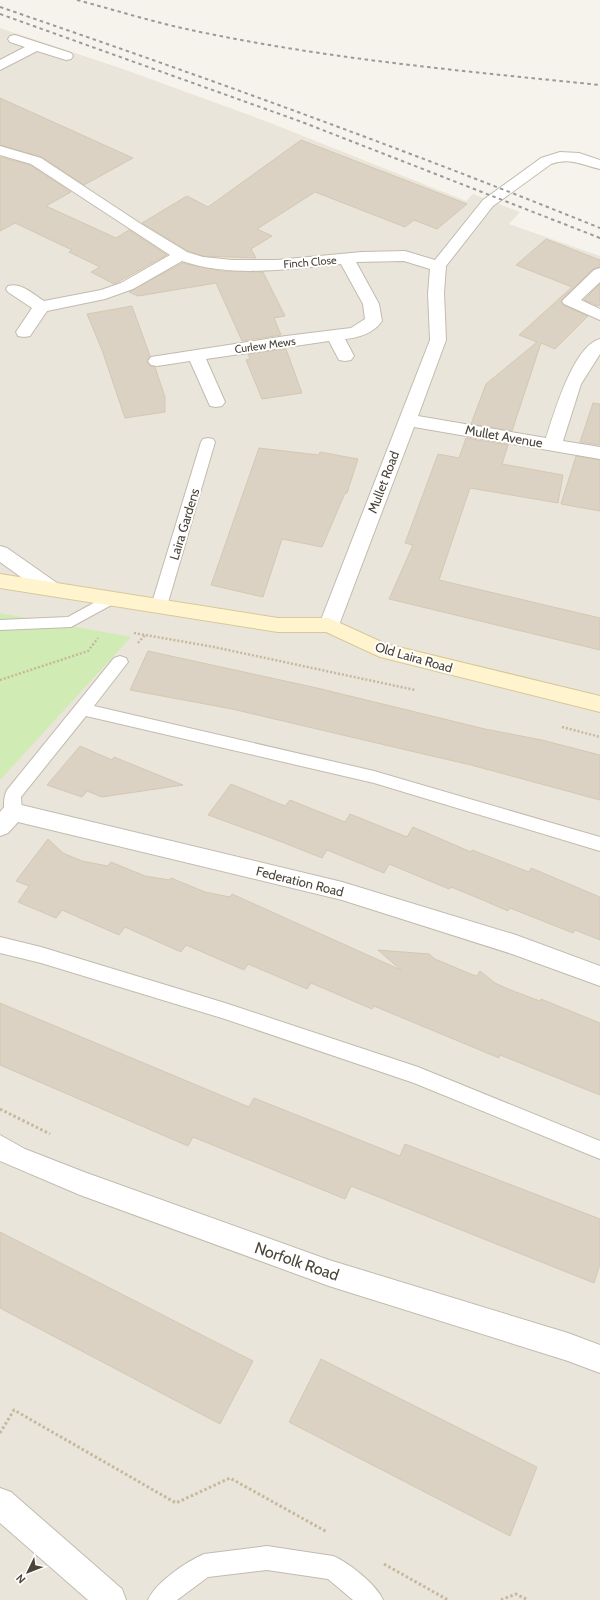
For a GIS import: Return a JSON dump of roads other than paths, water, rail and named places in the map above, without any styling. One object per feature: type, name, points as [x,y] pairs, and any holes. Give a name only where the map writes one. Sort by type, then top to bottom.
[{"type":"main road","name":"Old Laira Road","points":[[0,581],[278,625],[329,625],[380,650],[600,704]]},
{"type":"street","points":[[15,39],[66,56]]},
{"type":"street","points":[[0,66],[36,46]]},
{"type":"street","name":"Finch Close","points":[[0,150],[36,161],[135,227],[181,255],[201,262],[232,265],[277,265],[405,256],[438,266]]},
{"type":"street","points":[[438,266],[488,203],[546,161],[560,156],[572,157],[600,165]]},
{"type":"street","points":[[24,332],[41,307],[105,294],[127,286],[181,255]]},
{"type":"street","name":"Curlew Mews","points":[[157,361],[286,341],[354,333],[374,321],[371,304],[346,259]]},
{"type":"street","name":"Mullet Road","points":[[329,625],[438,340],[436,293],[438,266]]},
{"type":"street","points":[[600,273],[570,301],[600,315]]},
{"type":"street","points":[[14,289],[41,307]]},
{"type":"street","points":[[335,336],[346,356]]},
{"type":"street","points":[[553,445],[572,384],[590,355],[600,344]]},
{"type":"street","points":[[196,355],[216,402]]},
{"type":"street","name":"Mullet Avenue","points":[[407,420],[600,453]]},
{"type":"street","name":"Old Laira Road","points":[[0,553],[50,588]]},
{"type":"street","name":"Federation Road","points":[[6,820],[342,891],[516,945],[600,976]]},
{"type":"street","name":"Norfolk Road","points":[[0,1147],[16,1157],[80,1183],[329,1272],[600,1359]]},
{"type":"street","points":[[0,1503],[111,1600]]},
{"type":"lane","name":"Laira Gardens","points":[[159,606],[208,442]]},
{"type":"lane","points":[[0,625],[71,622],[110,598]]},
{"type":"lane","points":[[6,820],[13,794],[120,662]]},
{"type":"lane","points":[[83,709],[374,777],[600,844]]},
{"type":"lane","points":[[0,945],[41,955],[225,1011],[418,1076],[600,1150]]},
{"type":"lane","points":[[160,1600],[174,1587],[204,1566],[267,1558],[333,1568],[371,1600]]},
{"type":"railway","points":[[77,0],[177,27],[293,49],[497,75],[600,85]]},
{"type":"railway","points":[[0,7],[302,113],[451,169],[600,228]]},
{"type":"railway","points":[[0,14],[302,122],[600,238]]}]
